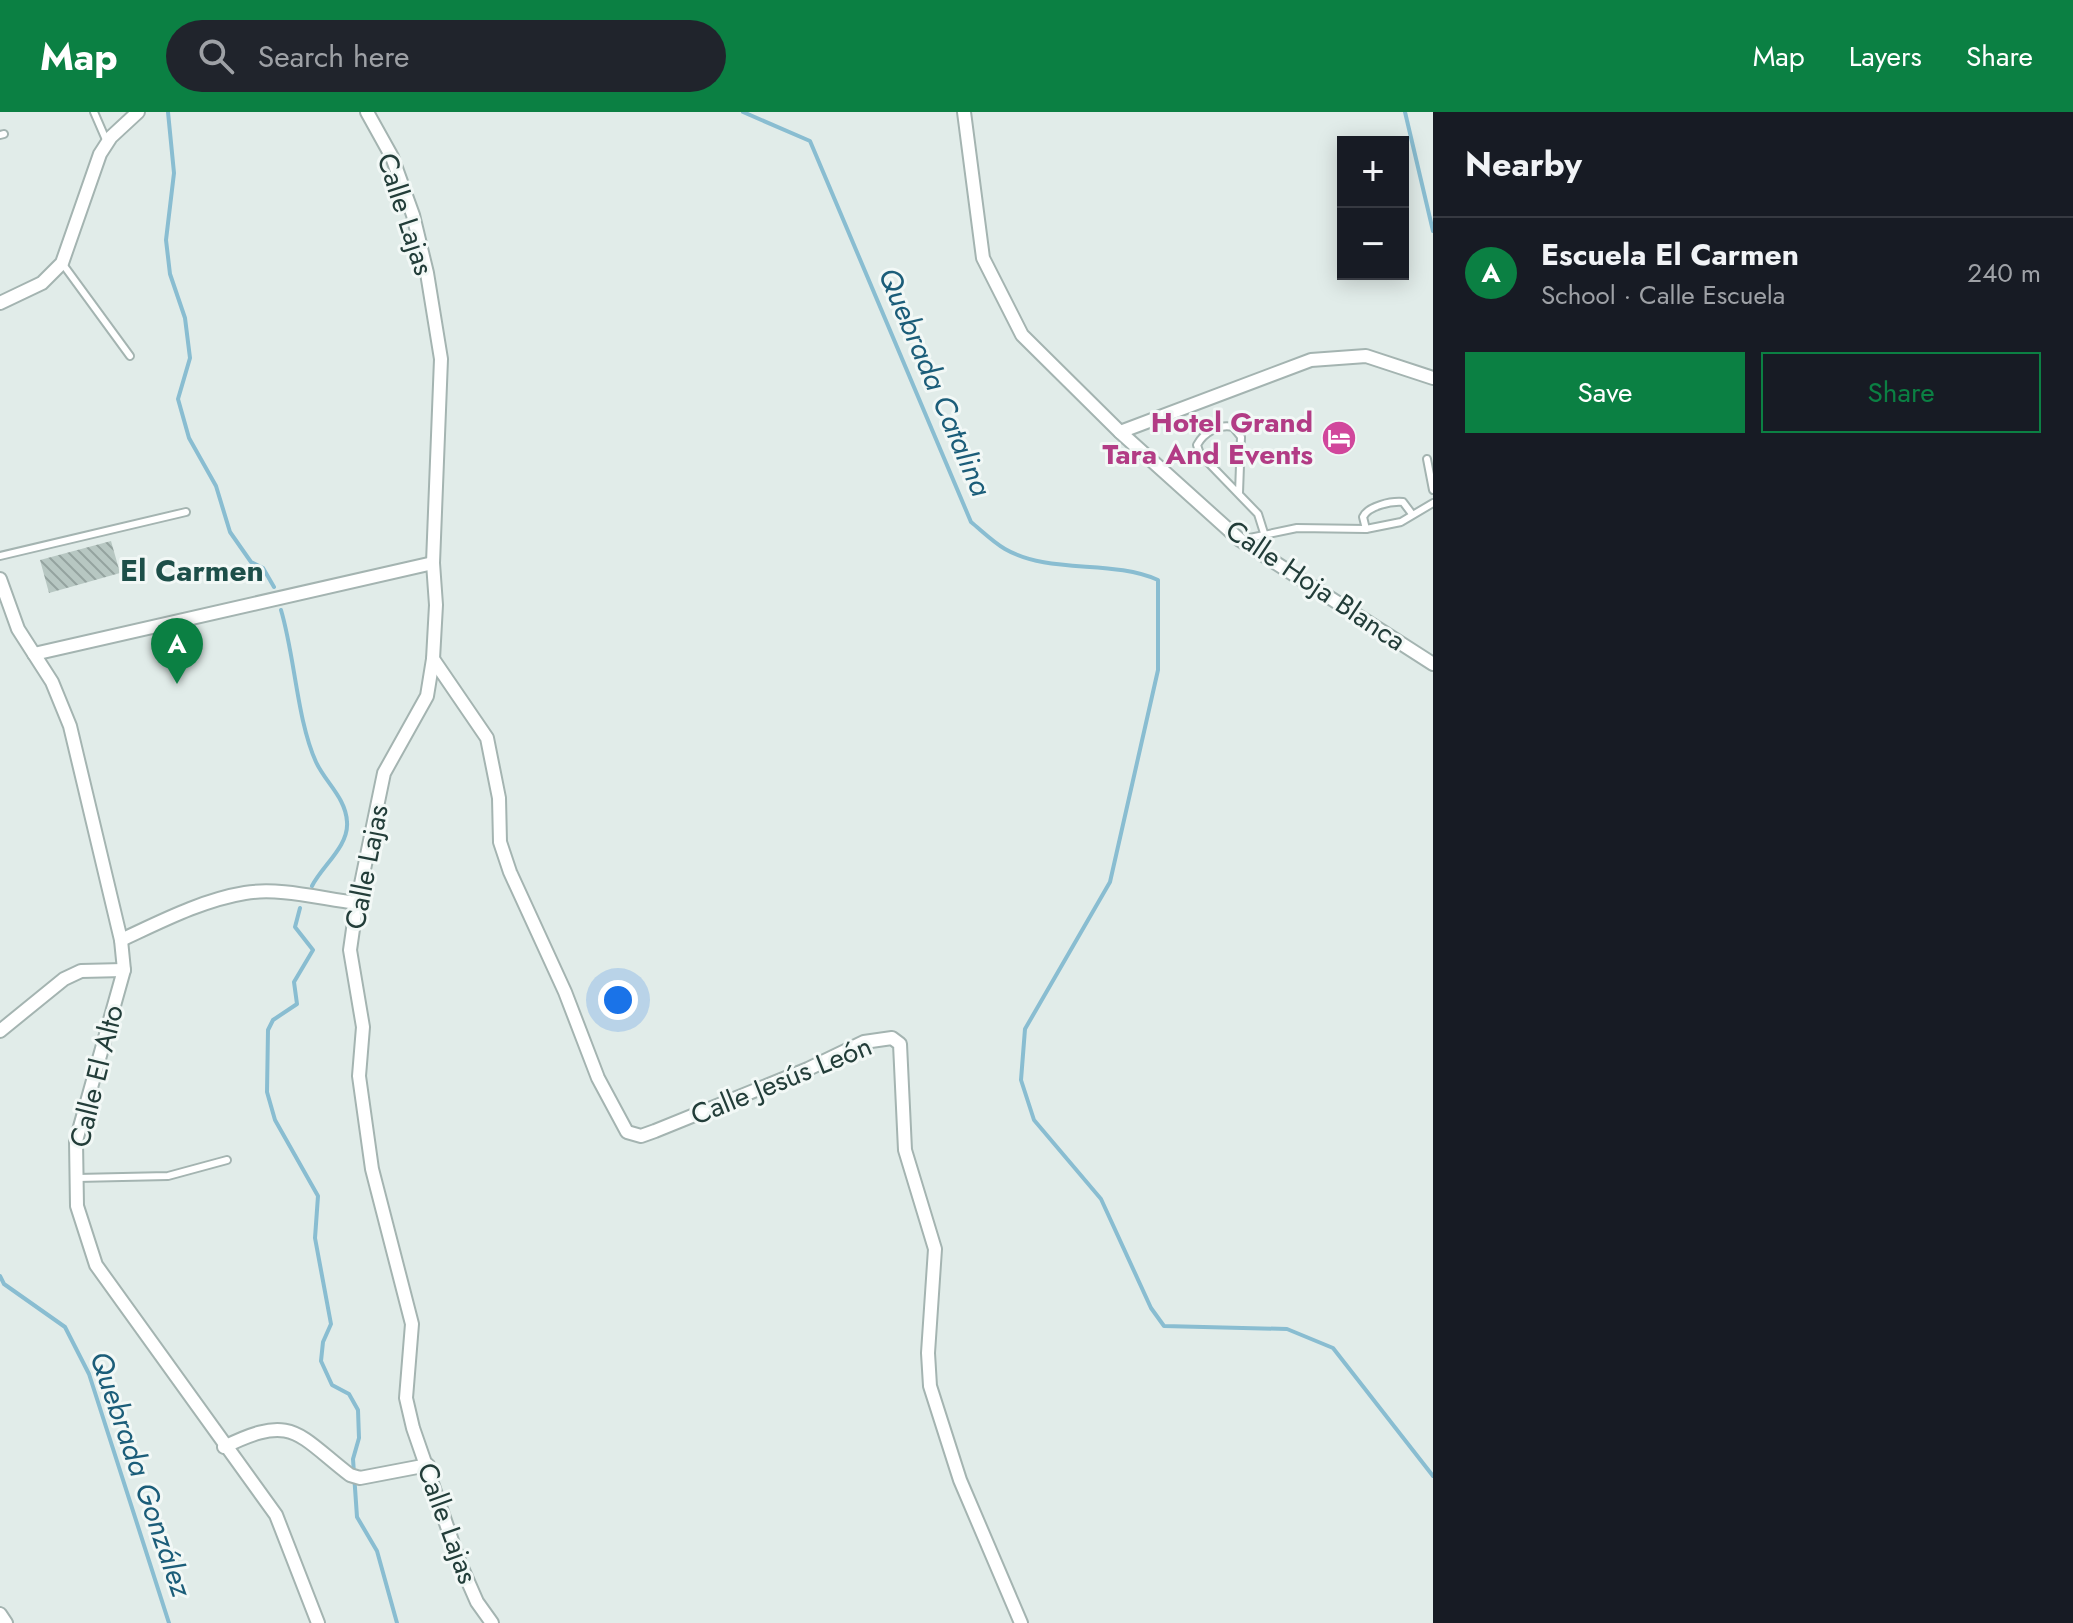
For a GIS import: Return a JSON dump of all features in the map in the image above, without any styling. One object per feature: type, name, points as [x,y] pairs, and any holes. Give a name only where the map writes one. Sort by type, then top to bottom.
[{"type":"street","points":[[0,303],[42,283],[62,263],[97,160],[107,143],[138,112]]},
{"type":"street","name":"Calle Lajas","points":[[367,112],[392,157],[413,215],[427,273],[441,359],[433,563],[436,605],[433,659],[427,696],[384,773],[357,903],[350,950],[363,1027],[359,1076],[372,1169],[412,1324],[406,1398],[413,1428],[459,1561],[477,1602],[492,1623]]},
{"type":"street","name":"Calle Hoja Blanca","points":[[964,112],[983,258],[1022,335],[1120,432],[1240,540],[1433,664]]},
{"type":"street","points":[[1120,432],[1311,360],[1366,356],[1433,378]]},
{"type":"street","points":[[34,654],[433,563]]},
{"type":"street","name":"Calle El Alto","points":[[0,579],[18,629],[52,682],[70,726],[121,940],[124,970],[76,1141],[74,1179],[77,1206],[96,1265],[224,1447],[276,1515],[318,1623]]},
{"type":"street","name":"Calle Jesús León","points":[[433,659],[487,738],[499,798],[500,842],[510,872],[565,992],[598,1078],[627,1132],[641,1136],[655,1131],[864,1042],[892,1038],[900,1044],[905,1150],[935,1249],[928,1353],[930,1386],[960,1480],[1021,1623]]},
{"type":"street","points":[[121,940],[182,913],[245,893],[278,893],[357,903]]},
{"type":"street","points":[[0,1031],[64,979],[81,971],[124,970]]},
{"type":"street","points":[[224,1447],[256,1431],[272,1429],[302,1435],[350,1475],[360,1478],[428,1465]]},
{"type":"street","points":[[0,1614],[6,1623]]},
{"type":"lane","points":[[94,112],[107,143]]},
{"type":"lane","points":[[62,263],[130,356]]},
{"type":"lane","points":[[1239,493],[1241,437],[1233,427],[1223,425],[1201,437],[1197,445],[1200,454],[1258,514],[1264,533]]},
{"type":"lane","points":[[1427,459],[1433,490]]},
{"type":"lane","points":[[1366,529],[1363,517],[1370,509],[1403,502],[1412,514]]},
{"type":"lane","points":[[1240,540],[1297,528],[1366,529],[1401,522],[1433,503]]},
{"type":"lane","points":[[0,556],[186,512]]},
{"type":"lane","points":[[74,1179],[168,1176],[227,1160]]},
{"type":"building","points":[[111,541],[120,573],[49,593],[40,560]]},
{"type":"waterway","points":[[168,112],[174,173],[166,240],[170,274],[185,318],[190,358],[178,399],[189,438],[216,486],[230,532],[251,562],[263,568],[274,587]]},
{"type":"waterway","name":"Quebrada Catalina","points":[[743,112],[810,141],[971,522],[1001,546],[1023,557],[1061,565],[1121,570],[1158,580],[1158,670],[1110,882],[1025,1029],[1021,1080],[1034,1120],[1101,1199],[1151,1308],[1164,1326],[1287,1329],[1333,1348],[1433,1476]]},
{"type":"waterway","points":[[1405,112],[1433,231]]},
{"type":"waterway","points":[[281,610],[310,745],[316,762],[346,813],[344,839],[312,886]]},
{"type":"waterway","points":[[300,908],[295,927],[313,950],[294,982],[297,1004],[273,1020],[268,1030],[267,1092],[275,1120],[318,1196],[315,1238],[331,1324],[323,1342],[321,1361],[332,1385],[349,1394],[358,1410],[359,1438],[353,1459],[357,1517],[377,1551],[397,1623]]},
{"type":"waterway","name":"Quebrada González","points":[[0,1276],[4,1284],[65,1327],[89,1374],[169,1623]]},
{"type":"place","name":"Hotel Grand Tara And Events","points":[[1339,438]]},
{"type":"place","name":"Escuela El Carmen","points":[[177,684]]},
{"type":"district","name":"El Carmen","points":[[192,571]]}]
